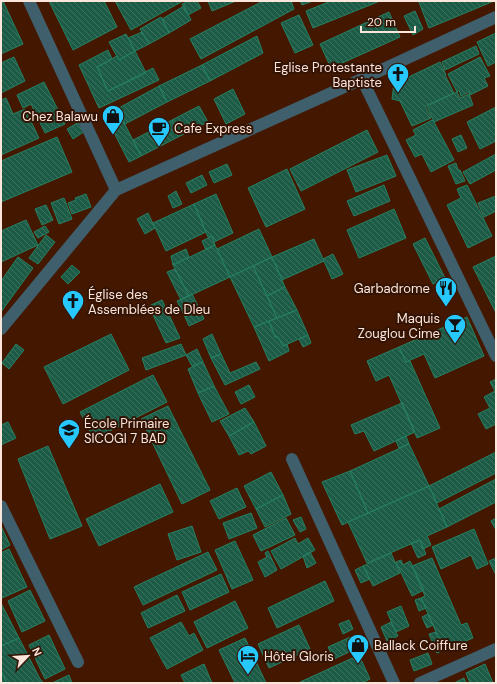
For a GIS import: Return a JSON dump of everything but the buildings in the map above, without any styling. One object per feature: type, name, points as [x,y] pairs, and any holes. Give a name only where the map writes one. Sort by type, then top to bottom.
[{"type":"street","points":[[29,1],[116,190]]},
{"type":"street","points":[[1,328],[116,190],[496,17]]},
{"type":"street","points":[[362,79],[496,356]]},
{"type":"street","points":[[292,459],[394,683]]},
{"type":"street","points":[[1,506],[78,662]]},
{"type":"street","points":[[420,683],[496,649]]},
{"type":"place","name":"Eglise Protestante Baptiste","points":[[398,94]]},
{"type":"place","name":"Chez Balawu","points":[[113,136]]},
{"type":"place","name":"Cafe Express","points":[[159,148]]},
{"type":"place","name":"Garbadrome","points":[[446,308]]},
{"type":"place","name":"Église des Assemblées de DIeu","points":[[73,320]]},
{"type":"place","name":"Maquis Zouglou Cime","points":[[455,344]]},
{"type":"place","name":"École Primaire SICOGI 7 BAD","points":[[69,450]]},
{"type":"place","name":"Ballack Coiffure","points":[[358,664]]},
{"type":"place","name":"Hôtel Gloris","points":[[248,676]]}]
